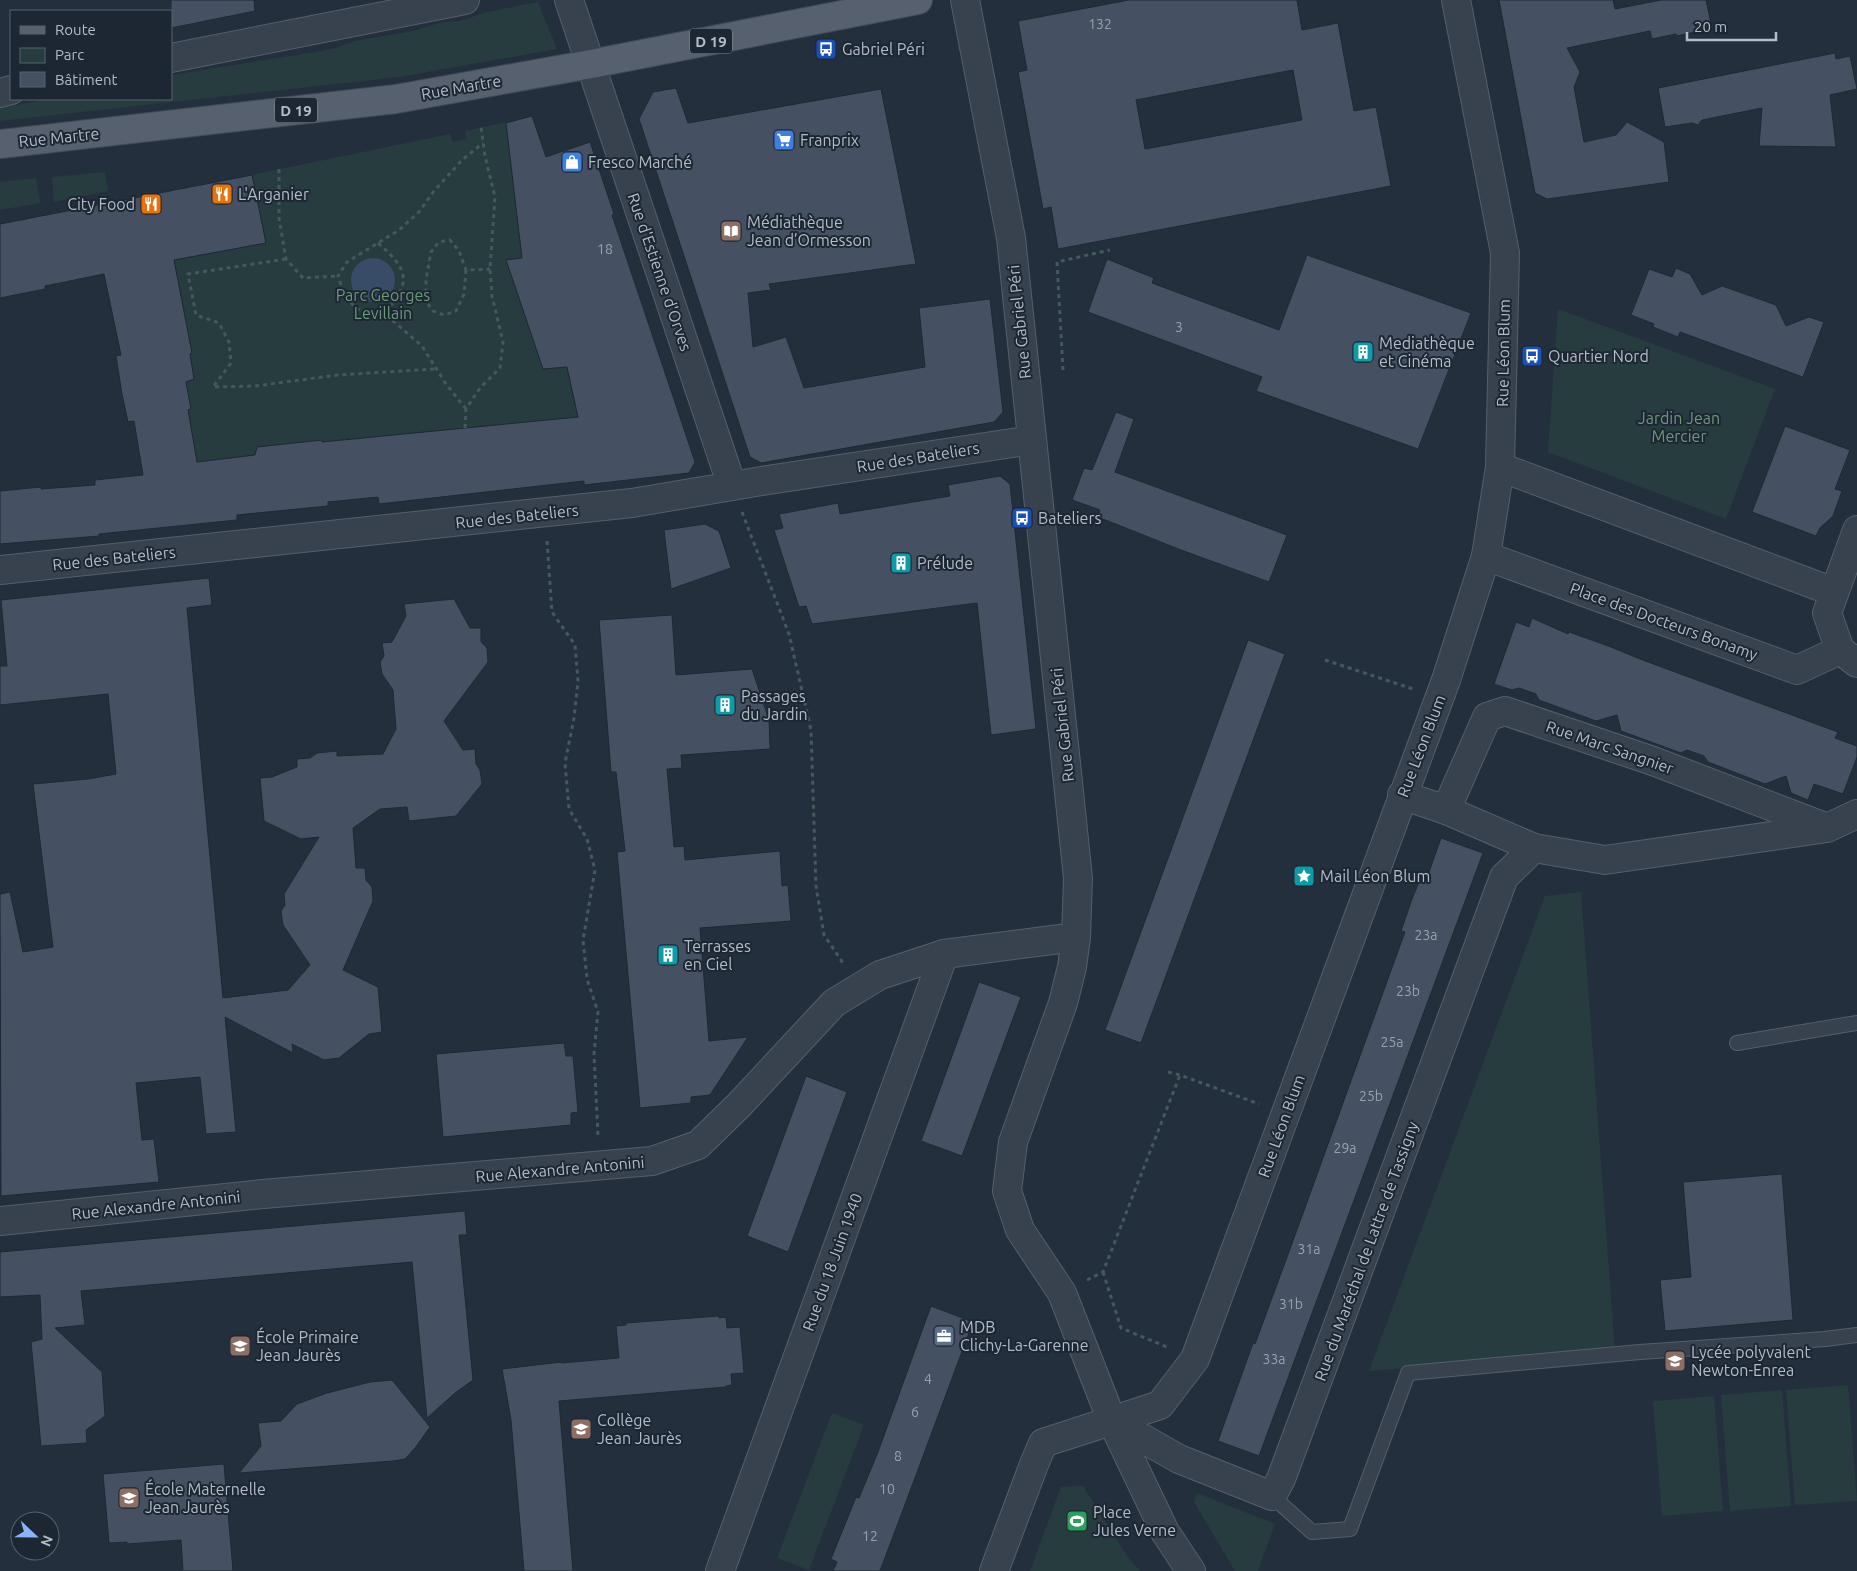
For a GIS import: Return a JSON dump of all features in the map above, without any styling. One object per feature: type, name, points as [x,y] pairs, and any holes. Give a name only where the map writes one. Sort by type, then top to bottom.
[{"type":"main road","name":"Rue Martre","points":[[0,144],[396,99],[590,64],[918,0]]},
{"type":"street","points":[[172,58],[465,0]]},
{"type":"street","name":"Rue d'Estienne d'Orves","points":[[569,0],[732,486]]},
{"type":"street","name":"Rue Gabriel Péri","points":[[965,0],[1011,238],[1078,878],[1076,938],[1064,1003],[1013,1142],[1007,1191],[1020,1230],[1062,1293],[1112,1421]]},
{"type":"street","name":"Rue Léon Blum","points":[[994,1571],[1043,1443],[1160,1405],[1195,1359],[1439,698],[1486,556],[1500,466],[1505,253],[1456,0]]},
{"type":"street","name":"Rue des Bateliers","points":[[0,570],[632,504],[732,486],[1032,440]]},
{"type":"street","points":[[1500,466],[1834,592]]},
{"type":"street","points":[[1848,657],[1827,613],[1857,530]]},
{"type":"street","name":"Place des Docteurs Bonamy","points":[[1486,556],[1796,670],[1848,657]]},
{"type":"street","name":"Rue Marc Sangnier","points":[[1446,810],[1487,717],[1505,711],[1653,761],[1826,828]]},
{"type":"street","points":[[1402,795],[1446,810],[1534,848],[1605,860],[1826,828],[1857,814]]},
{"type":"street","name":"Rue du Maréchal de Lattre de Tassigny","points":[[1272,1496],[1281,1479],[1504,877],[1534,848]]},
{"type":"street","name":"Rue Alexandre Antonini","points":[[0,1221],[263,1194],[652,1161],[698,1145],[739,1105],[834,1003],[880,975],[944,954],[1076,938]]},
{"type":"street","name":"Rue du 18 Juin 1940","points":[[720,1571],[944,954]]},
{"type":"street","points":[[1112,1421],[1179,1459],[1272,1496]]},
{"type":"street","points":[[1112,1421],[1165,1532],[1191,1571]]},
{"type":"lane","points":[[1737,1043],[1857,1023]]},
{"type":"lane","points":[[1272,1496],[1312,1532],[1350,1529],[1408,1373],[1857,1335]]},
{"type":"path","points":[[466,428],[466,409],[480,388],[500,368],[504,342],[492,296],[490,269],[495,197],[481,127]]},
{"type":"path","points":[[338,276],[347,262],[399,230],[419,212],[456,166],[483,143]]},
{"type":"path","points":[[279,169],[279,218],[286,259],[303,278],[338,276]]},
{"type":"path","points":[[450,240],[459,251],[466,270],[464,294],[456,311],[444,315],[432,311],[426,301],[426,280],[431,252],[439,242],[450,240]]},
{"type":"path","points":[[378,243],[394,257],[403,271],[403,286],[395,302],[384,313]]},
{"type":"path","points":[[1063,370],[1057,262],[1110,250]]},
{"type":"path","points":[[286,259],[188,274],[196,315],[219,323],[229,342],[231,363],[213,387],[255,386],[338,375],[436,369]]},
{"type":"path","points":[[466,270],[490,269]]},
{"type":"path","points":[[338,276],[350,304],[366,313],[384,313],[422,346],[436,369],[466,409]]},
{"type":"path","points":[[732,486],[789,634],[811,730],[816,886],[824,935],[859,988]]},
{"type":"path","points":[[545,513],[552,612],[575,645],[578,681],[566,763],[569,809],[588,840],[595,870],[582,940],[587,979],[598,1012],[594,1054],[595,1104],[601,1166]]},
{"type":"path","points":[[1325,660],[1439,698]]},
{"type":"path","points":[[1168,1072],[1268,1108],[1286,1112]]},
{"type":"path","points":[[1180,1075],[1103,1272],[1121,1328],[1195,1359]]},
{"type":"path","points":[[1062,1293],[1103,1272]]},
{"type":"green space","points":[[538,2],[557,49],[399,77],[0,121],[0,105],[16,105],[43,100],[172,100],[172,75],[322,51],[354,41],[413,31],[442,22],[461,21],[483,13]]},
{"type":"green space","name":"Parc Georges Levillain","points":[[507,122],[522,258],[506,260],[543,369],[567,367],[578,420],[322,442],[321,440],[257,447],[255,455],[194,462],[181,437],[193,435],[188,410],[191,409],[186,382],[194,379],[190,354],[192,353],[180,288],[169,261],[266,243],[252,175],[450,134],[453,142],[466,139],[465,131]]},
{"type":"green space","points":[[105,172],[108,191],[54,202],[52,177]]},
{"type":"green space","points":[[36,178],[40,203],[0,210],[0,182]]},
{"type":"green space","name":"Jardin Jean Mercier","points":[[1558,309],[1775,389],[1726,519],[1548,452]]},
{"type":"green space","points":[[1581,892],[1615,1352],[1369,1371],[1545,896]]},
{"type":"green space","points":[[1848,1385],[1857,1501],[1795,1505],[1786,1390]]},
{"type":"green space","points":[[1782,1390],[1791,1506],[1730,1511],[1721,1395]]},
{"type":"green space","points":[[1714,1396],[1723,1511],[1662,1516],[1653,1401]]},
{"type":"green space","points":[[832,1413],[864,1425],[809,1570],[777,1558]]},
{"type":"green space","name":"Place Jules Verne","points":[[1083,1486],[1127,1556],[1140,1571],[1030,1571],[1061,1487]]},
{"type":"green space","points":[[1197,1493],[1275,1524],[1258,1571],[1235,1571],[1194,1502]]},
{"type":"water","points":[[369,258],[377,258],[389,264],[395,280],[389,296],[377,302],[369,302],[357,296],[351,284],[351,276],[357,264]]},
{"type":"building","points":[[171,0],[254,0],[255,11],[172,28]]},
{"type":"building","points":[[1129,0],[1297,0],[1302,30],[1338,23],[1354,111],[1376,107],[1391,186],[1058,249],[1051,207],[1043,209],[1018,72],[1027,70],[1018,21]],"holes":[[[1293,70],[1302,120],[1145,149],[1136,100]]]},
{"type":"building","points":[[1499,0],[1613,0],[1615,9],[1661,0],[1706,0],[1712,28],[1677,36],[1676,34],[1652,39],[1650,31],[1567,48],[1580,72],[1574,87],[1584,142],[1616,135],[1627,122],[1664,142],[1669,182],[1547,199],[1535,193]]},
{"type":"building","points":[[1835,53],[1836,59],[1850,56],[1857,89],[1830,95],[1836,147],[1759,146],[1762,108],[1702,120],[1698,125],[1692,123],[1665,127],[1658,88]]},
{"type":"building","points":[[676,88],[688,123],[881,89],[916,264],[769,284],[771,290],[748,293],[753,347],[786,337],[804,388],[925,367],[919,308],[990,299],[1003,412],[994,422],[761,463],[750,457],[639,119],[653,92]]},
{"type":"building","points":[[532,116],[546,157],[590,142],[614,214],[612,215],[695,462],[689,473],[584,485],[584,481],[379,504],[378,497],[328,502],[328,506],[237,515],[237,520],[99,534],[99,536],[0,544],[0,491],[95,485],[95,480],[143,475],[134,421],[128,422],[122,394],[116,356],[121,355],[104,274],[45,286],[45,289],[0,298],[0,224],[252,175],[266,243],[174,260],[192,353],[190,354],[194,379],[186,382],[191,409],[188,410],[197,462],[255,455],[257,447],[578,417],[567,367],[543,369],[506,260],[522,258],[506,123]]},
{"type":"building","name":"Mediathèque et Cinéma","points":[[1307,255],[1471,313],[1418,449],[1256,391],[1262,377],[1088,312],[1107,259],[1154,278],[1152,283],[1279,330]]},
{"type":"building","points":[[1676,268],[1690,274],[1702,295],[1722,286],[1776,305],[1786,326],[1809,317],[1824,322],[1803,377],[1680,332],[1678,337],[1653,327],[1654,324],[1631,315],[1649,269],[1672,277]]},
{"type":"building","points":[[1116,412],[1134,419],[1115,472],[1287,535],[1269,582],[1098,517],[1100,510],[1072,500],[1084,468],[1092,470]]},
{"type":"building","points":[[1785,426],[1850,450],[1835,489],[1842,491],[1833,516],[1820,528],[1816,536],[1752,512]]},
{"type":"building","name":"Prélude","points":[[1000,476],[1010,484],[1036,729],[991,735],[977,603],[812,624],[806,606],[799,607],[774,530],[783,528],[779,514],[838,503],[840,514],[950,496],[948,485]]},
{"type":"building","points":[[705,524],[719,531],[731,568],[671,589],[664,530]]},
{"type":"building","points":[[209,578],[212,605],[187,608],[223,998],[288,990],[310,965],[283,925],[281,911],[285,905],[284,894],[319,837],[301,839],[264,821],[260,778],[272,777],[297,767],[297,759],[310,758],[317,753],[337,751],[337,756],[383,754],[396,729],[393,690],[382,674],[380,662],[384,656],[382,643],[392,642],[406,616],[404,604],[454,599],[470,628],[481,628],[481,642],[487,648],[488,662],[444,721],[463,750],[475,749],[476,764],[480,770],[482,784],[456,816],[409,821],[407,807],[380,809],[353,828],[356,868],[365,868],[366,880],[372,887],[373,901],[343,970],[378,987],[382,1032],[369,1034],[339,1058],[324,1060],[292,1044],[293,1053],[225,1017],[236,1132],[206,1134],[200,1077],[136,1083],[142,1140],[154,1139],[159,1182],[1,1196],[0,894],[10,892],[23,952],[53,947],[33,784],[88,779],[116,774],[108,694],[0,705],[0,666],[7,666],[1,600]]},
{"type":"building","points":[[672,615],[676,675],[752,669],[769,720],[770,749],[681,755],[682,768],[667,769],[674,847],[684,846],[685,860],[780,851],[782,886],[788,885],[791,921],[700,928],[709,1041],[748,1037],[710,1095],[691,1097],[691,1103],[640,1108],[617,852],[625,851],[616,772],[611,772],[599,620]]},
{"type":"building","points":[[1532,618],[1568,634],[1569,632],[1611,647],[1838,732],[1835,738],[1857,746],[1857,757],[1843,794],[1814,784],[1808,800],[1791,793],[1786,776],[1765,784],[1708,762],[1704,756],[1687,750],[1681,753],[1621,731],[1617,715],[1596,721],[1539,700],[1536,694],[1519,688],[1512,690],[1494,684],[1516,622],[1529,627]]},
{"type":"building","points":[[1248,640],[1285,654],[1141,1043],[1105,1030]]},
{"type":"building","points":[[1441,838],[1483,853],[1259,1456],[1218,1441],[1405,932],[1401,931],[1412,899],[1424,870],[1429,872]]},
{"type":"building","points":[[979,982],[1021,997],[962,1156],[921,1141]]},
{"type":"building","points":[[564,1043],[566,1056],[573,1056],[578,1112],[571,1113],[571,1125],[443,1137],[436,1054]]},
{"type":"building","points":[[806,1076],[847,1092],[788,1252],[747,1236]]},
{"type":"building","points":[[1782,1174],[1793,1320],[1665,1331],[1660,1280],[1691,1277],[1683,1182]]},
{"type":"building","points":[[465,1211],[467,1235],[459,1235],[473,1380],[427,1418],[412,1262],[81,1291],[85,1325],[55,1328],[102,1372],[105,1416],[86,1430],[87,1443],[41,1446],[31,1342],[42,1339],[40,1295],[0,1297],[0,1252]]},
{"type":"building","points":[[931,1306],[973,1322],[880,1571],[833,1571],[837,1562],[831,1559],[856,1497],[859,1498],[878,1452]]},
{"type":"building","points":[[719,1316],[719,1318],[726,1317],[727,1328],[740,1327],[744,1373],[731,1374],[732,1385],[559,1401],[573,1571],[524,1571],[511,1420],[502,1369],[619,1358],[616,1326],[626,1325],[626,1323]]},
{"type":"building","points":[[392,1380],[430,1427],[405,1459],[239,1473],[261,1446],[258,1423],[281,1421],[297,1404],[327,1393],[370,1382]]},
{"type":"building","points":[[224,1464],[233,1571],[183,1571],[181,1540],[127,1544],[127,1542],[109,1543],[103,1474]]},
{"type":"place","name":"Gabriel Péri","points":[[826,49]]},
{"type":"place","name":"Franprix","points":[[784,140]]},
{"type":"place","name":"Fresco Marché","points":[[572,162]]},
{"type":"place","name":"L'Arganier","points":[[222,194]]},
{"type":"place","name":"City Food","points":[[151,204]]},
{"type":"place","name":"Médiathèque Jean d’Ormesson","points":[[731,231]]},
{"type":"place","name":"Mediathèque et Cinéma","points":[[1363,352]]},
{"type":"place","name":"Quartier Nord","points":[[1532,356]]},
{"type":"place","name":"Bateliers","points":[[1022,518]]},
{"type":"place","name":"Prélude","points":[[901,563]]},
{"type":"place","name":"Passages du Jardin","points":[[725,705]]},
{"type":"place","name":"Mail Léon Blum","points":[[1304,876]]},
{"type":"place","name":"Terrasses en Ciel","points":[[668,955]]},
{"type":"place","name":"MDB Clichy-La-Garenne","points":[[944,1336]]},
{"type":"place","name":"École Primaire Jean Jaurès","points":[[240,1346]]},
{"type":"place","name":"Lycée polyvalent Newton-Enrea","points":[[1675,1361]]},
{"type":"place","name":"Collège Jean Jaurès","points":[[581,1429]]},
{"type":"place","name":"École Maternelle Jean Jaurès","points":[[129,1498]]},
{"type":"place","name":"Place Jules Verne","points":[[1077,1521]]}]
